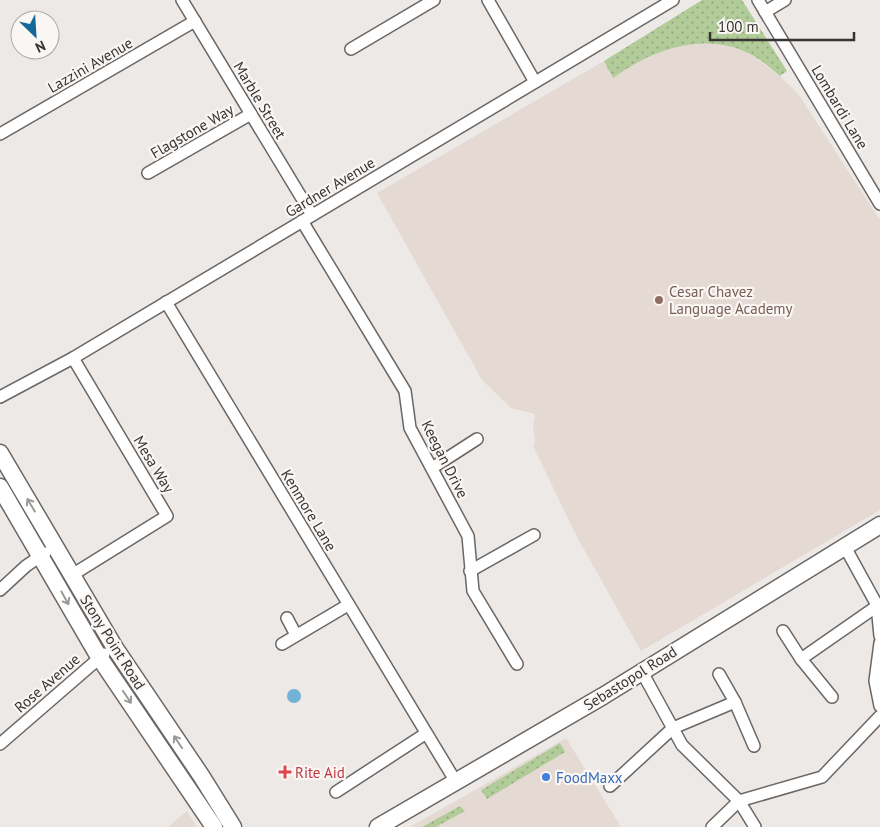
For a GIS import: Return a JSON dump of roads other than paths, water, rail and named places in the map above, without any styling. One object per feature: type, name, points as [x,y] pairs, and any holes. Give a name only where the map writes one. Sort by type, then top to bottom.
[{"type":"main road","name":"Stony Point Road","points":[[0,453],[115,648],[202,777],[233,827]]},
{"type":"main road","name":"Stony Point Road","points":[[0,487],[100,657],[214,827]]},
{"type":"main road","name":"Sebastopol Road","points":[[378,827],[642,672],[880,525]]},
{"type":"main road","points":[[162,748],[167,750],[187,776],[196,779],[202,777]]},
{"type":"street","name":"Marble Street","points":[[182,0],[312,215]]},
{"type":"street","points":[[351,49],[434,0]]},
{"type":"street","points":[[488,0],[535,82]]},
{"type":"street","name":"Gardner Avenue","points":[[0,397],[72,358],[673,0]]},
{"type":"street","name":"Lombardi Lane","points":[[758,0],[875,184],[880,204]]},
{"type":"street","points":[[765,12],[785,0]]},
{"type":"street","name":"Lazzini Avenue","points":[[0,134],[195,21]]},
{"type":"street","name":"Flagstone Way","points":[[148,173],[251,114]]},
{"type":"street","name":"Keegan Drive","points":[[302,221],[405,391],[410,428],[468,536],[473,591],[517,664]]},
{"type":"street","name":"Kenmore Lane","points":[[166,302],[425,734],[456,782]]},
{"type":"street","name":"Mesa Way","points":[[72,358],[167,516],[72,575]]},
{"type":"street","points":[[432,468],[477,439]]},
{"type":"street","points":[[470,571],[534,535]]},
{"type":"street","points":[[0,590],[40,556],[56,547]]},
{"type":"street","points":[[845,547],[878,604],[880,636]]},
{"type":"street","points":[[801,659],[878,604]]},
{"type":"street","points":[[282,644],[348,605]]},
{"type":"street","points":[[287,618],[296,635]]},
{"type":"street","points":[[783,631],[801,659],[832,697]]},
{"type":"street","points":[[880,643],[876,680],[880,706]]},
{"type":"street","name":"Rose Avenue","points":[[0,744],[100,657],[115,648]]},
{"type":"street","points":[[642,672],[682,744],[739,801],[755,827]]},
{"type":"street","points":[[719,674],[735,702],[754,746]]},
{"type":"street","points":[[610,786],[673,728],[735,702]]},
{"type":"street","points":[[712,827],[739,801],[822,777],[880,716]]},
{"type":"street","points":[[336,792],[425,734]]},
{"type":"water","points":[[291,689],[297,689],[301,696],[297,703],[291,703],[287,699],[287,693]]},
{"type":"place","name":"Cesar Chavez Language Academy","points":[[659,300]]},
{"type":"place","name":"Rite Aid","points":[[285,772]]},
{"type":"place","name":"FoodMaxx","points":[[546,777]]}]
